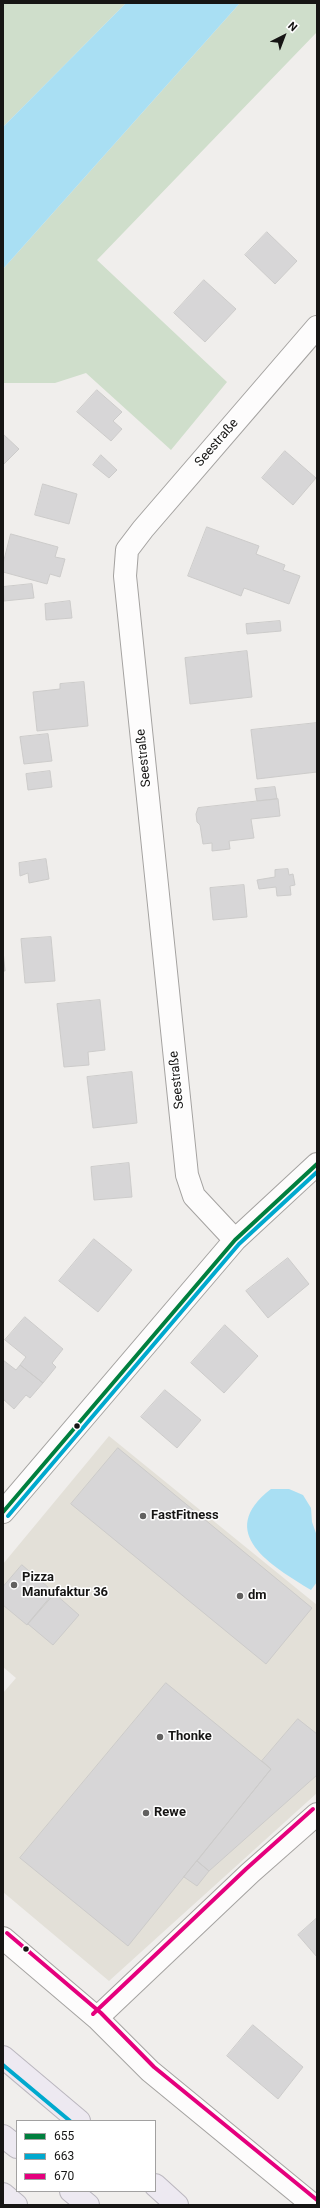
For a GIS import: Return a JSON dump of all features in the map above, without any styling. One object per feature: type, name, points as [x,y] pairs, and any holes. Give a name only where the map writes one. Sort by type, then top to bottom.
[{"type":"highway","points":[[3,2057],[78,2120]]},
{"type":"highway","points":[[3,2136],[16,2146]]},
{"type":"highway","points":[[156,2186],[177,2205]]},
{"type":"highway","points":[[72,2192],[88,2205]]},
{"type":"highway","points":[[3,2194],[16,2205]]},
{"type":"street","name":"Seestraße","points":[[235,1240],[194,1196],[187,1175],[125,576],[127,550],[317,327]]},
{"type":"street","points":[[3,1512],[235,1240],[316,1166]]},
{"type":"street","points":[[98,2018],[250,1873],[317,1814]]},
{"type":"street","points":[[3,1938],[98,2018],[150,2071],[313,2205]]},
{"type":"shaded area","points":[[109,1436],[317,1605],[317,1793],[109,1981],[3,1892],[3,1693],[16,1678],[3,1667],[3,1564]]},
{"type":"green space","points":[[3,3],[126,3],[3,127]]},
{"type":"green space","points":[[240,3],[317,3],[317,32],[97,260],[227,382],[171,450],[86,373],[55,383],[3,383],[3,269]]},
{"type":"water","points":[[126,3],[240,3],[3,269],[3,127]]},
{"type":"water","points":[[271,1489],[289,1489],[303,1495],[311,1508],[312,1522],[317,1536],[317,1582],[311,1590],[266,1559],[255,1547],[248,1534],[248,1520],[255,1505]]},
{"type":"building","points":[[267,232],[297,261],[275,284],[245,255]]},
{"type":"building","points":[[204,280],[236,309],[205,342],[174,313]]},
{"type":"building","points":[[97,390],[122,412],[113,421],[122,429],[111,441],[77,412]]},
{"type":"building","points":[[3,434],[19,449],[3,465]]},
{"type":"building","points":[[285,451],[316,478],[293,505],[262,478]]},
{"type":"building","points":[[101,455],[117,470],[109,478],[93,465]]},
{"type":"building","points":[[43,484],[77,494],[69,524],[35,515]]},
{"type":"building","points":[[207,527],[259,546],[256,554],[285,565],[283,570],[300,576],[289,604],[244,588],[241,596],[188,576]]},
{"type":"building","points":[[11,534],[58,547],[55,557],[65,559],[60,577],[50,574],[47,584],[3,572],[3,564]]},
{"type":"building","points":[[32,584],[34,598],[4,601],[3,587]]},
{"type":"building","points":[[70,601],[72,618],[46,620],[45,604]]},
{"type":"building","points":[[280,621],[281,631],[247,634],[246,624]]},
{"type":"building","points":[[247,651],[252,697],[190,704],[185,658]]},
{"type":"building","points":[[84,682],[88,726],[37,731],[33,692],[60,689],[60,684]]},
{"type":"building","points":[[317,723],[317,772],[257,779],[251,730]]},
{"type":"building","points":[[48,734],[52,761],[24,764],[20,737]]},
{"type":"building","points":[[50,771],[52,787],[28,790],[26,774]]},
{"type":"building","points":[[275,787],[277,799],[257,801],[255,789]]},
{"type":"building","points":[[278,799],[280,816],[251,819],[254,838],[229,841],[230,849],[212,851],[212,843],[203,844],[200,825],[197,822],[196,814],[198,808]]},
{"type":"building","points":[[46,859],[49,879],[29,883],[28,873],[20,876],[19,863]]},
{"type":"building","points":[[288,869],[289,875],[293,874],[295,885],[290,886],[291,895],[277,896],[276,887],[259,889],[257,880],[275,877],[275,870]]},
{"type":"building","points":[[244,885],[247,917],[213,920],[210,888]]},
{"type":"building","points":[[51,937],[55,981],[25,983],[21,939]]},
{"type":"building","points":[[3,950],[5,971],[3,971]]},
{"type":"building","points":[[100,1000],[105,1050],[88,1052],[89,1065],[64,1067],[57,1004]]},
{"type":"building","points":[[132,1072],[137,1123],[93,1128],[87,1077]]},
{"type":"building","points":[[129,1163],[132,1197],[94,1200],[91,1167]]},
{"type":"building","points":[[94,1239],[132,1270],[98,1312],[59,1281]]},
{"type":"building","points":[[288,1258],[309,1284],[268,1318],[246,1291]]},
{"type":"building","points":[[25,1317],[63,1349],[52,1363],[56,1367],[43,1383],[20,1365],[26,1357],[5,1340]]},
{"type":"building","points":[[225,1325],[258,1356],[224,1393],[191,1363]]},
{"type":"building","points":[[3,1360],[16,1370],[20,1365],[43,1383],[30,1398],[26,1395],[14,1409],[3,1399]]},
{"type":"building","points":[[165,1390],[201,1420],[177,1448],[141,1417]]},
{"type":"building","points":[[118,1448],[312,1608],[266,1664],[71,1504]]},
{"type":"building","points":[[22,1565],[55,1593],[27,1625],[3,1605],[3,1587]]},
{"type":"building","points":[[54,1593],[79,1615],[53,1645],[28,1624]]},
{"type":"building","name":"Rewe","points":[[166,1683],[271,1769],[128,1946],[20,1858]]},
{"type":"building","points":[[298,1719],[317,1734],[317,1775],[209,1871],[197,1861],[271,1769],[262,1761]]},
{"type":"building","points":[[197,1861],[209,1871],[197,1886],[184,1877]]},
{"type":"building","points":[[317,1918],[317,1957],[298,1935]]},
{"type":"building","points":[[253,2025],[303,2067],[278,2099],[227,2056]]},
{"type":"transit line","name":"655","points":[[3,1512],[235,1240],[317,1164]]},
{"type":"transit line","name":"663","points":[[8,1516],[239,1244],[317,1172]]},
{"type":"transit line","name":"670","points":[[93,2014],[246,1869],[313,1809]]},
{"type":"transit line","name":"670","points":[[7,1933],[101,2013],[154,2067],[317,2200]]},
{"type":"transit line","name":"663","points":[[3,2065],[69,2120]]},
{"type":"place","name":"FastFitness","points":[[143,1516]]},
{"type":"place","name":"Pizza Manufaktur 36","points":[[14,1585]]},
{"type":"place","name":"dm","points":[[240,1596]]},
{"type":"place","name":"Thonke","points":[[160,1737]]},
{"type":"place","name":"Rewe","points":[[146,1813]]}]
